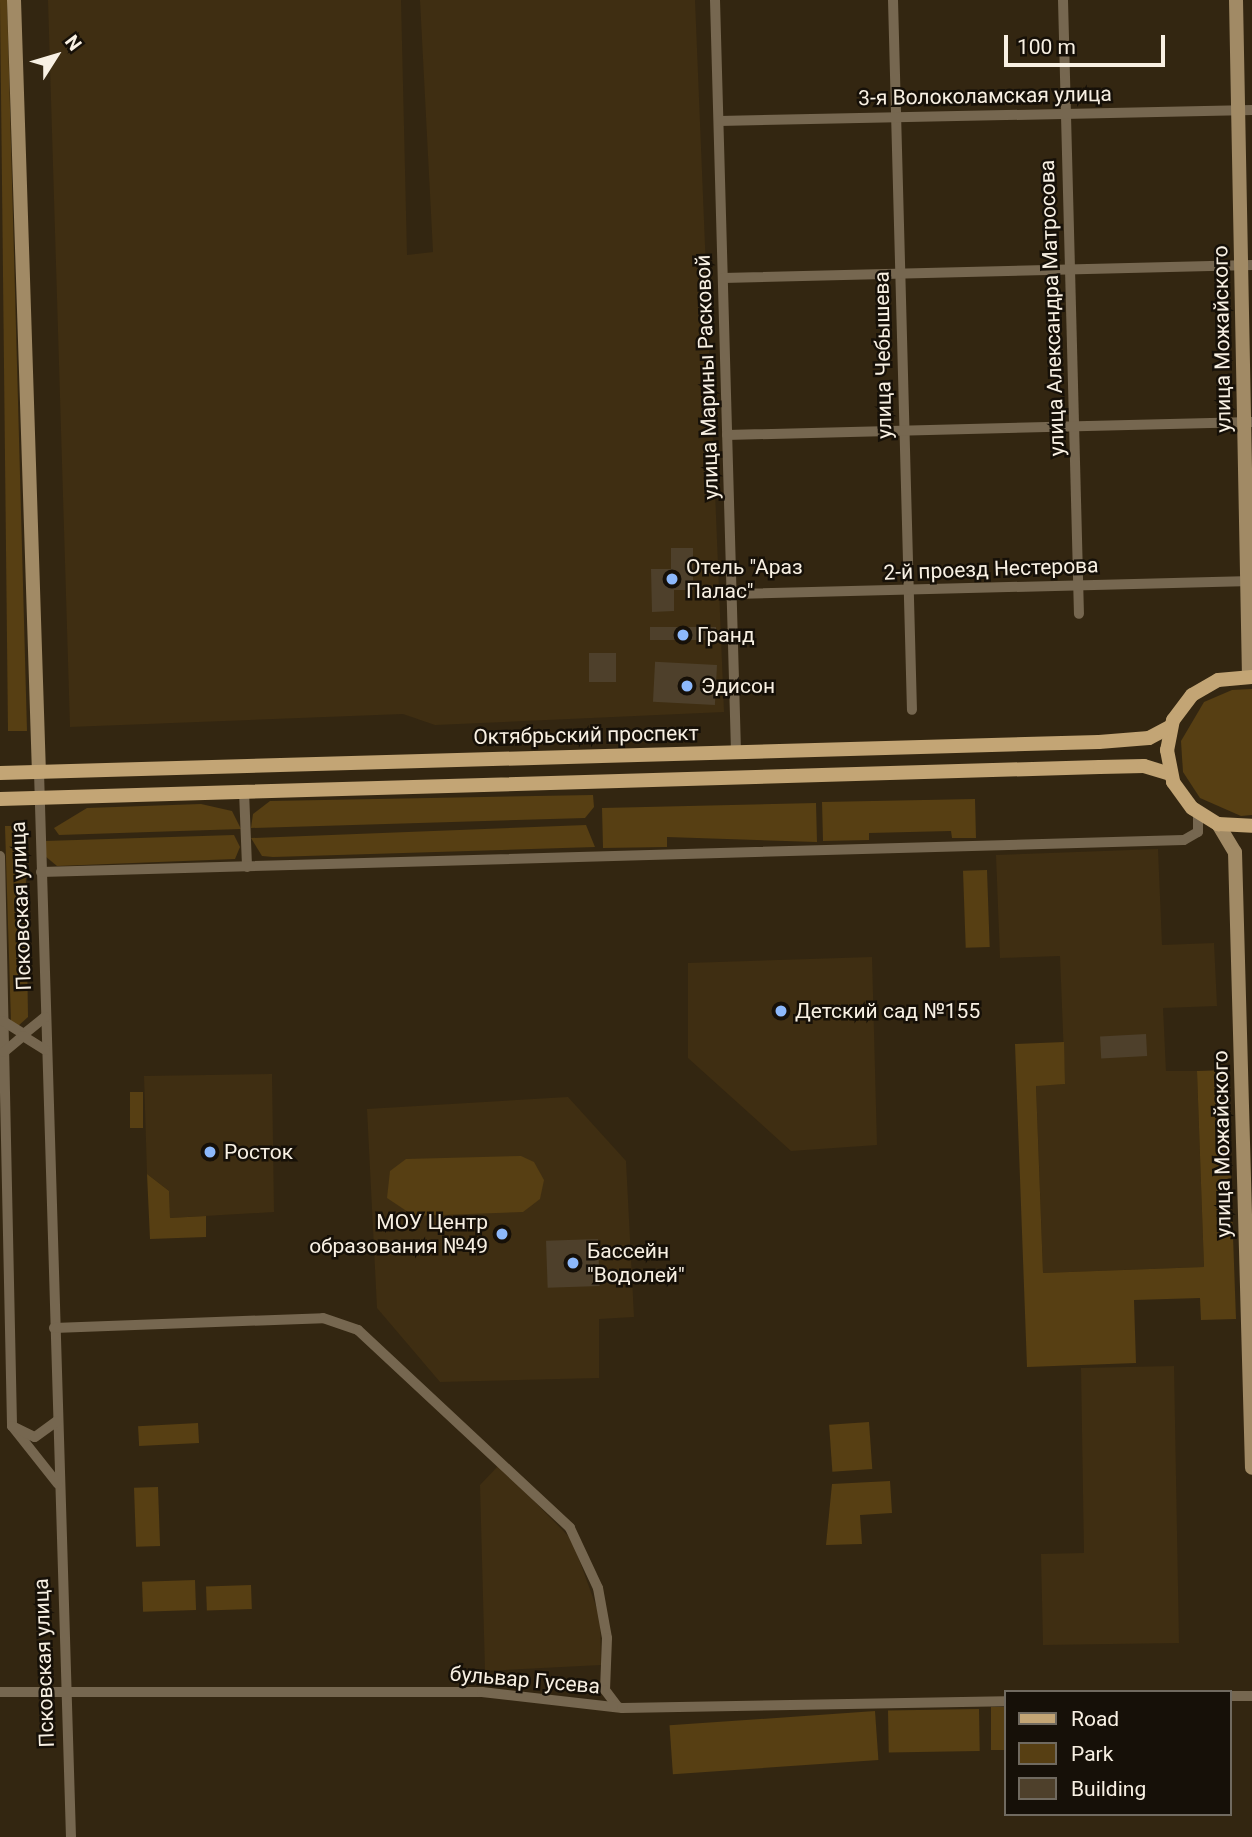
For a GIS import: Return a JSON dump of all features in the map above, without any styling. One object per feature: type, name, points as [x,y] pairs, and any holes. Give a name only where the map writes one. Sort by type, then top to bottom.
[{"type":"main road","name":"Псковская улица","points":[[14,0],[38,772]]},
{"type":"main road","name":"улица Можайского","points":[[1236,0],[1245,110],[1250,676]]},
{"type":"main road","points":[[1250,676],[1204,686],[1170,727],[1170,774],[1198,813],[1218,824],[1252,827]]},
{"type":"main road","name":"Октябрьский проспект","points":[[0,773],[1121,741],[1149,738],[1170,727]]},
{"type":"main road","points":[[0,799],[1144,766],[1170,774]]},
{"type":"main road","name":"улица Можайского","points":[[1218,824],[1235,852],[1252,1468]]},
{"type":"street","name":"улица Марины Расковой","points":[[715,0],[736,753]]},
{"type":"street","name":"улица Чебышева","points":[[893,0],[912,709]]},
{"type":"street","name":"улица Александра Матросова","points":[[1063,0],[1079,614]]},
{"type":"street","name":"3-я Волоколамская улица","points":[[719,121],[1245,110]]},
{"type":"street","points":[[723,278],[1070,272],[1247,265]]},
{"type":"street","points":[[727,435],[1248,422]]},
{"type":"street","name":"2-й проезд Нестерова","points":[[732,594],[1250,581]]},
{"type":"street","name":"Псковская улица","points":[[38,772],[71,1837]]},
{"type":"street","points":[[244,791],[247,867]]},
{"type":"street","points":[[41,872],[1156,841],[1193,836],[1198,813]]},
{"type":"street","name":"Псковская улица","points":[[0,856],[12,1426]]},
{"type":"street","name":"Псковская улица","points":[[3,1020],[27,1034],[45,1013]]},
{"type":"street","points":[[4,1052],[13,1040],[26,1036],[47,1055]]},
{"type":"street","points":[[54,1328],[323,1318],[358,1330],[570,1528],[602,1602],[606,1694],[622,1708]]},
{"type":"street","points":[[12,1426],[35,1437],[57,1419]]},
{"type":"street","points":[[12,1426],[60,1487]]},
{"type":"street","name":"бульвар Гусева","points":[[0,1692],[66,1697],[482,1692],[622,1708],[1004,1701]]},
{"type":"street","points":[[1231,1696],[1252,1696]]},
{"type":"shaded area","points":[[48,0],[401,0],[407,255],[433,252],[420,0],[695,0],[724,712],[435,725],[403,714],[70,727]]},
{"type":"shaded area","points":[[1158,849],[1162,945],[1214,943],[1217,1006],[1163,1008],[1166,1071],[1197,1071],[1204,1267],[1043,1273],[1036,1085],[1065,1084],[1060,956],[1000,958],[996,855]]},
{"type":"shaded area","name":"Детский сад №155","points":[[872,957],[877,1145],[791,1151],[688,1058],[688,963]]},
{"type":"shaded area","name":"Росток","points":[[272,1074],[274,1212],[170,1218],[169,1191],[147,1174],[144,1076]]},
{"type":"shaded area","name":"МОУ Центр образования №49","points":[[568,1097],[626,1161],[634,1317],[599,1319],[599,1378],[440,1382],[377,1308],[367,1109]]},
{"type":"shaded area","points":[[1174,1366],[1179,1643],[1043,1645],[1041,1554],[1084,1553],[1081,1368]]},
{"type":"shaded area","points":[[499,1465],[572,1540],[600,1617],[601,1665],[485,1671],[480,1485]]},
{"type":"green space","points":[[0,0],[7,0],[27,731],[8,731]]},
{"type":"green space","points":[[1252,689],[1252,815],[1241,816],[1200,798],[1183,772],[1181,741],[1204,702],[1232,690]]},
{"type":"green space","points":[[593,795],[594,807],[585,818],[251,828],[253,814],[270,801]]},
{"type":"green space","points":[[975,799],[976,838],[952,838],[951,831],[869,833],[869,840],[823,841],[822,802]]},
{"type":"green space","points":[[816,803],[817,842],[667,837],[667,847],[603,848],[602,808]]},
{"type":"green space","points":[[201,804],[232,811],[241,829],[59,835],[54,828],[87,808]]},
{"type":"green space","points":[[586,825],[595,847],[273,857],[262,856],[251,838]]},
{"type":"green space","points":[[5,826],[25,826],[28,1017],[17,1027],[11,1022]]},
{"type":"green space","points":[[234,835],[240,847],[235,859],[57,866],[45,856],[45,841]]},
{"type":"green space","points":[[987,870],[990,947],[966,948],[963,871]]},
{"type":"green space","points":[[1064,1042],[1065,1084],[1036,1086],[1043,1273],[1204,1267],[1197,1071],[1227,1070],[1236,1319],[1201,1320],[1200,1298],[1134,1300],[1136,1363],[1027,1367],[1015,1044]]},
{"type":"green space","points":[[130,1092],[143,1092],[143,1128],[130,1128]]},
{"type":"green space","points":[[521,1156],[534,1162],[544,1180],[540,1199],[523,1212],[414,1216],[387,1198],[390,1171],[406,1159]]},
{"type":"green space","points":[[147,1174],[169,1191],[170,1218],[206,1216],[206,1237],[150,1239]]},
{"type":"green space","points":[[869,1422],[872,1469],[832,1472],[829,1425]]},
{"type":"green space","points":[[198,1423],[199,1443],[139,1446],[138,1426]]},
{"type":"green space","points":[[890,1481],[892,1513],[860,1515],[862,1544],[826,1545],[832,1484]]},
{"type":"green space","points":[[158,1487],[160,1546],[136,1547],[134,1488]]},
{"type":"green space","points":[[195,1580],[196,1610],[143,1612],[142,1582]]},
{"type":"green space","points":[[251,1585],[252,1609],[207,1611],[206,1587]]},
{"type":"green space","points":[[991,1707],[1004,1707],[1004,1750],[991,1750]]},
{"type":"green space","points":[[979,1709],[980,1751],[889,1753],[888,1711]]},
{"type":"green space","points":[[875,1711],[878,1760],[673,1774],[670,1725]]},
{"type":"building","name":"Отель \"Араз Палас\"","points":[[671,548],[693,548],[693,590],[674,590],[674,611],[652,612],[651,569],[671,569]]},
{"type":"building","name":"Гранд","points":[[650,627],[716,627],[716,640],[650,640]]},
{"type":"building","points":[[589,653],[616,653],[616,682],[589,682]]},
{"type":"building","name":"Эдисон","points":[[655,662],[717,665],[715,705],[653,702]]},
{"type":"building","points":[[1146,1034],[1147,1056],[1101,1058],[1100,1036]]},
{"type":"building","name":"Бассейн \"Водолей\"","points":[[598,1239],[600,1286],[548,1288],[546,1241]]},
{"type":"place","name":"Отель \"Араз Палас\"","points":[[672,579]]},
{"type":"place","name":"Гранд","points":[[683,635]]},
{"type":"place","name":"Эдисон","points":[[687,686]]},
{"type":"place","name":"Детский сад №155","points":[[781,1011]]},
{"type":"place","name":"Росток","points":[[210,1152]]},
{"type":"place","name":"МОУ Центр образования №49","points":[[502,1234]]},
{"type":"place","name":"Бассейн \"Водолей\"","points":[[573,1263]]}]
